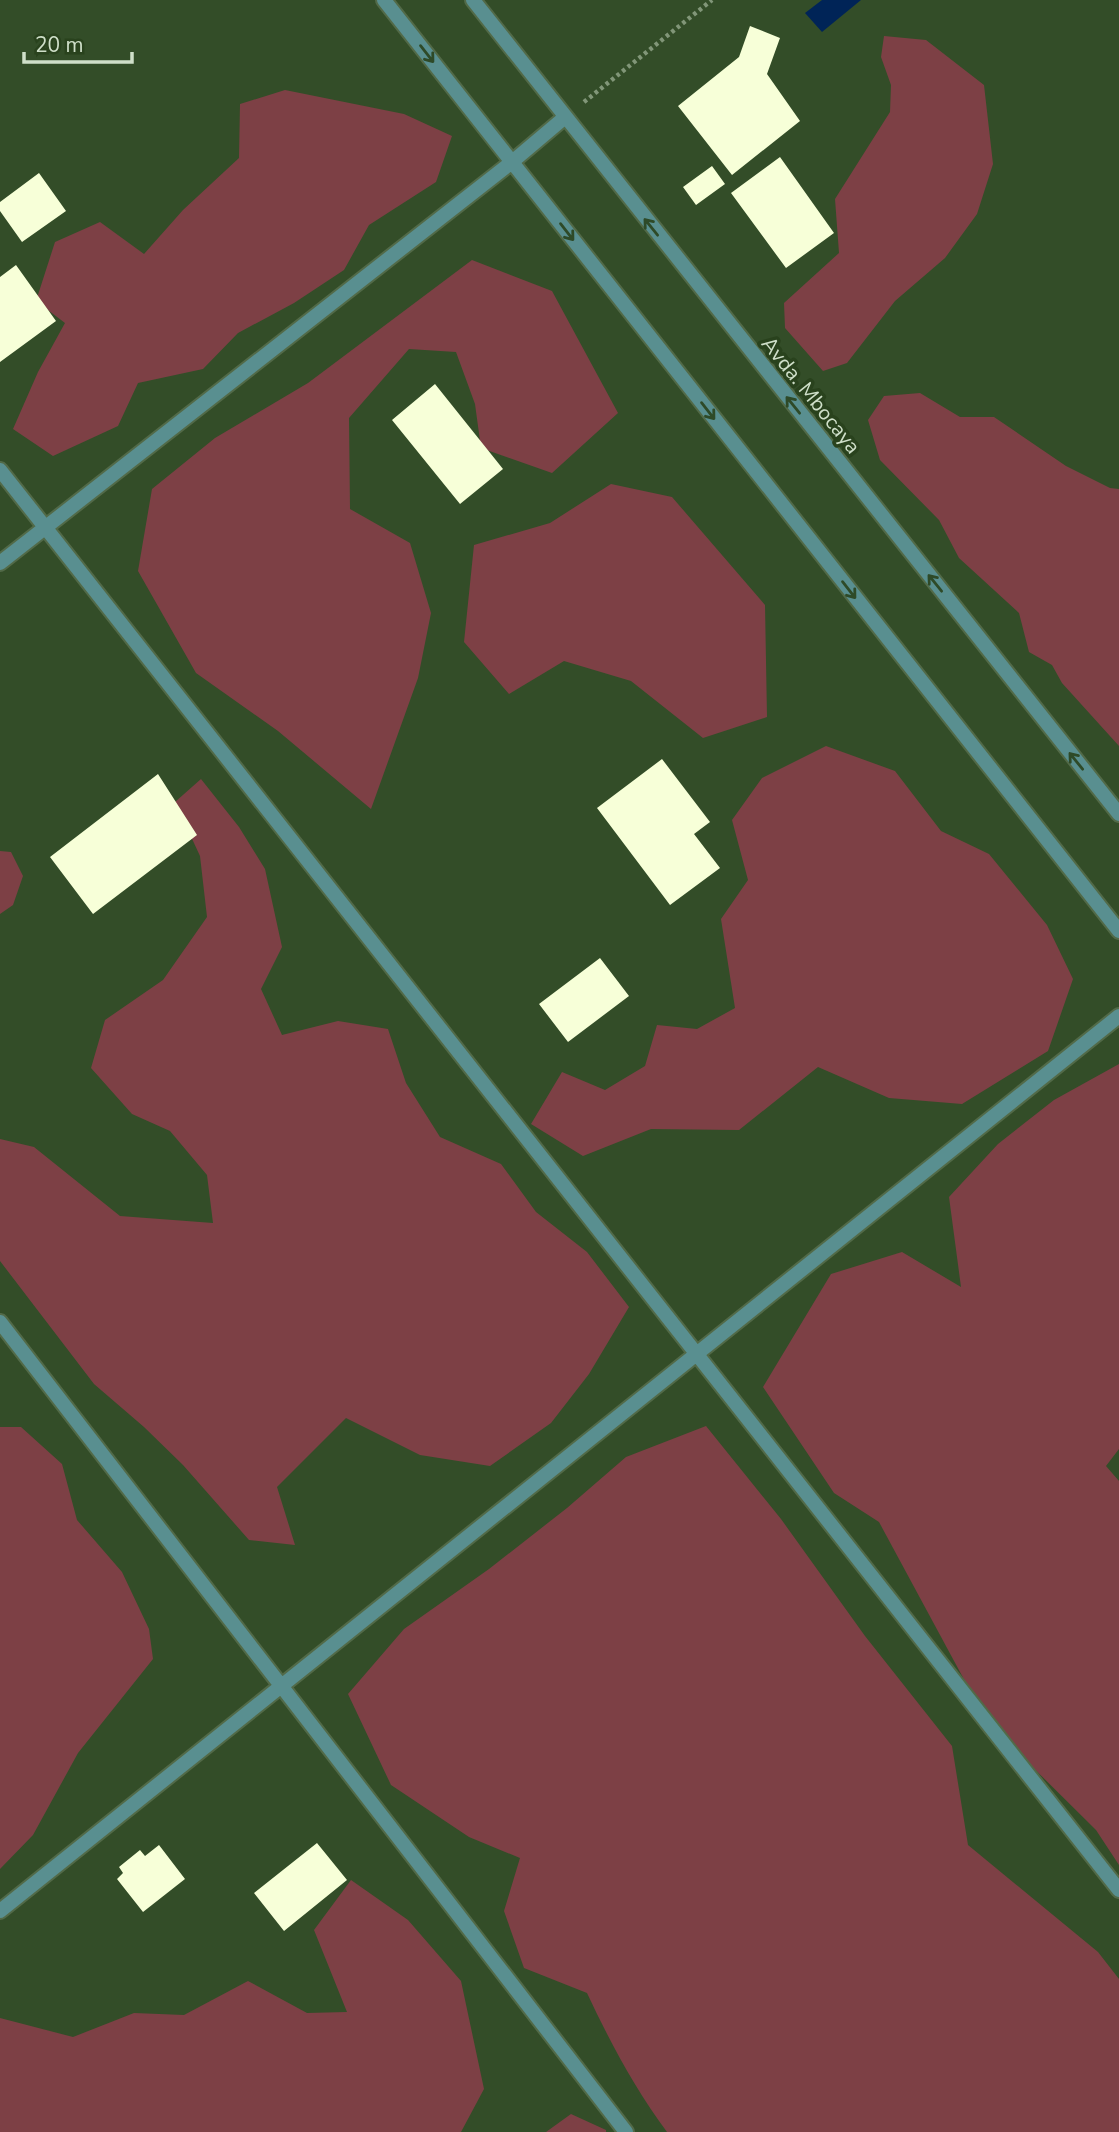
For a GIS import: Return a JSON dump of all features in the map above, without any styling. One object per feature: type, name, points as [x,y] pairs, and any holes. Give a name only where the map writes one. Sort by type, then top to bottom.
[{"type":"street","points":[[384,0],[1119,931]]},
{"type":"street","name":"Avda. Mbocaya","points":[[472,0],[1119,814]]},
{"type":"street","points":[[0,563],[512,162],[564,118]]},
{"type":"street","points":[[0,470],[1119,1890]]},
{"type":"street","points":[[0,1911],[1119,1016]]},
{"type":"street","points":[[0,1322],[626,2132]]},
{"type":"path","points":[[564,118],[712,0]]},
{"type":"shaded area","points":[[884,36],[926,40],[984,85],[993,164],[977,214],[945,258],[895,301],[847,363],[823,371],[785,328],[784,303],[839,253],[835,199],[890,112],[891,85],[881,57]]},
{"type":"shaded area","points":[[285,90],[404,114],[452,136],[436,182],[369,225],[344,270],[294,303],[238,333],[203,369],[138,383],[118,426],[53,456],[13,429],[38,372],[65,323],[36,301],[55,242],[100,222],[144,254],[183,210],[239,158],[240,104]]},
{"type":"shaded area","points":[[472,260],[552,291],[618,413],[552,473],[481,448],[475,404],[456,352],[409,349],[349,418],[350,509],[410,543],[431,613],[418,678],[371,809],[278,731],[196,673],[138,571],[152,489],[215,438],[308,383]]},
{"type":"shaded area","points":[[920,393],[960,417],[994,417],[1066,466],[1110,488],[1119,489],[1119,746],[1062,683],[1052,665],[1029,652],[1019,613],[959,558],[939,520],[880,460],[868,420],[884,396]]},
{"type":"shaded area","points":[[611,484],[672,497],[765,605],[767,717],[703,738],[631,681],[564,661],[509,694],[464,642],[474,545],[550,523]]},
{"type":"shaded area","points":[[826,746],[895,771],[941,831],[989,854],[1047,925],[1073,979],[1048,1051],[962,1104],[889,1098],[818,1067],[739,1130],[651,1129],[583,1156],[531,1124],[562,1072],[605,1090],[645,1066],[657,1025],[697,1029],[735,1008],[721,919],[748,880],[732,820],[762,778]]},
{"type":"shaded area","points":[[201,779],[239,827],[265,869],[282,947],[261,989],[282,1035],[338,1021],[388,1029],[406,1083],[440,1137],[501,1164],[536,1212],[587,1252],[629,1307],[589,1374],[551,1423],[490,1466],[420,1455],[346,1418],[277,1487],[295,1545],[249,1540],[183,1465],[94,1384],[0,1261],[0,1139],[34,1147],[120,1216],[213,1223],[207,1175],[170,1131],[132,1114],[91,1068],[105,1020],[163,980],[207,917],[200,856],[175,802]]},
{"type":"shaded area","points":[[0,851],[11,852],[23,876],[13,905],[0,914]]},
{"type":"shaded area","points":[[1119,1064],[1119,1449],[1106,1466],[1119,1481],[1119,1865],[1096,1830],[987,1722],[879,1522],[834,1493],[763,1387],[831,1274],[902,1252],[961,1287],[949,1197],[998,1144],[1054,1100]]},
{"type":"shaded area","points":[[706,1426],[781,1519],[865,1636],[952,1746],[968,1845],[1098,1952],[1119,1979],[1119,2132],[667,2132],[624,2065],[587,1993],[524,1968],[504,1911],[520,1858],[469,1837],[391,1785],[348,1694],[404,1629],[489,1569],[567,1508],[626,1457]]},
{"type":"shaded area","points":[[0,1427],[21,1427],[62,1464],[77,1520],[122,1572],[149,1629],[153,1659],[78,1753],[33,1835],[0,1869]]},
{"type":"shaded area","points":[[351,1880],[408,1920],[461,1981],[484,2089],[461,2132],[0,2132],[0,2018],[73,2037],[134,2013],[184,2015],[248,1981],[307,2013],[347,2012],[314,1930]]},
{"type":"shaded area","points":[[571,2114],[606,2130],[606,2132],[546,2132]]},
{"type":"water","points":[[822,0],[861,0],[822,32],[805,13]]},
{"type":"building","points":[[750,26],[780,38],[767,74],[800,121],[732,175],[678,106],[739,57]]},
{"type":"building","points":[[780,157],[834,233],[786,268],[731,193]]},
{"type":"building","points":[[712,166],[725,184],[696,205],[683,187]]},
{"type":"building","points":[[39,173],[66,211],[22,242],[0,211],[0,202]]},
{"type":"building","points":[[16,265],[56,321],[0,362],[0,277]]},
{"type":"building","points":[[435,384],[503,469],[460,504],[392,420]]},
{"type":"building","points":[[662,759],[710,822],[694,834],[720,868],[670,905],[597,808]]},
{"type":"building","points":[[158,774],[197,835],[93,914],[50,857]]},
{"type":"building","points":[[600,958],[629,996],[568,1042],[539,1004]]},
{"type":"building","points":[[317,1843],[347,1880],[284,1931],[254,1893]]},
{"type":"building","points":[[159,1845],[185,1879],[143,1912],[117,1879],[123,1873],[119,1867],[140,1850],[145,1856]]}]
